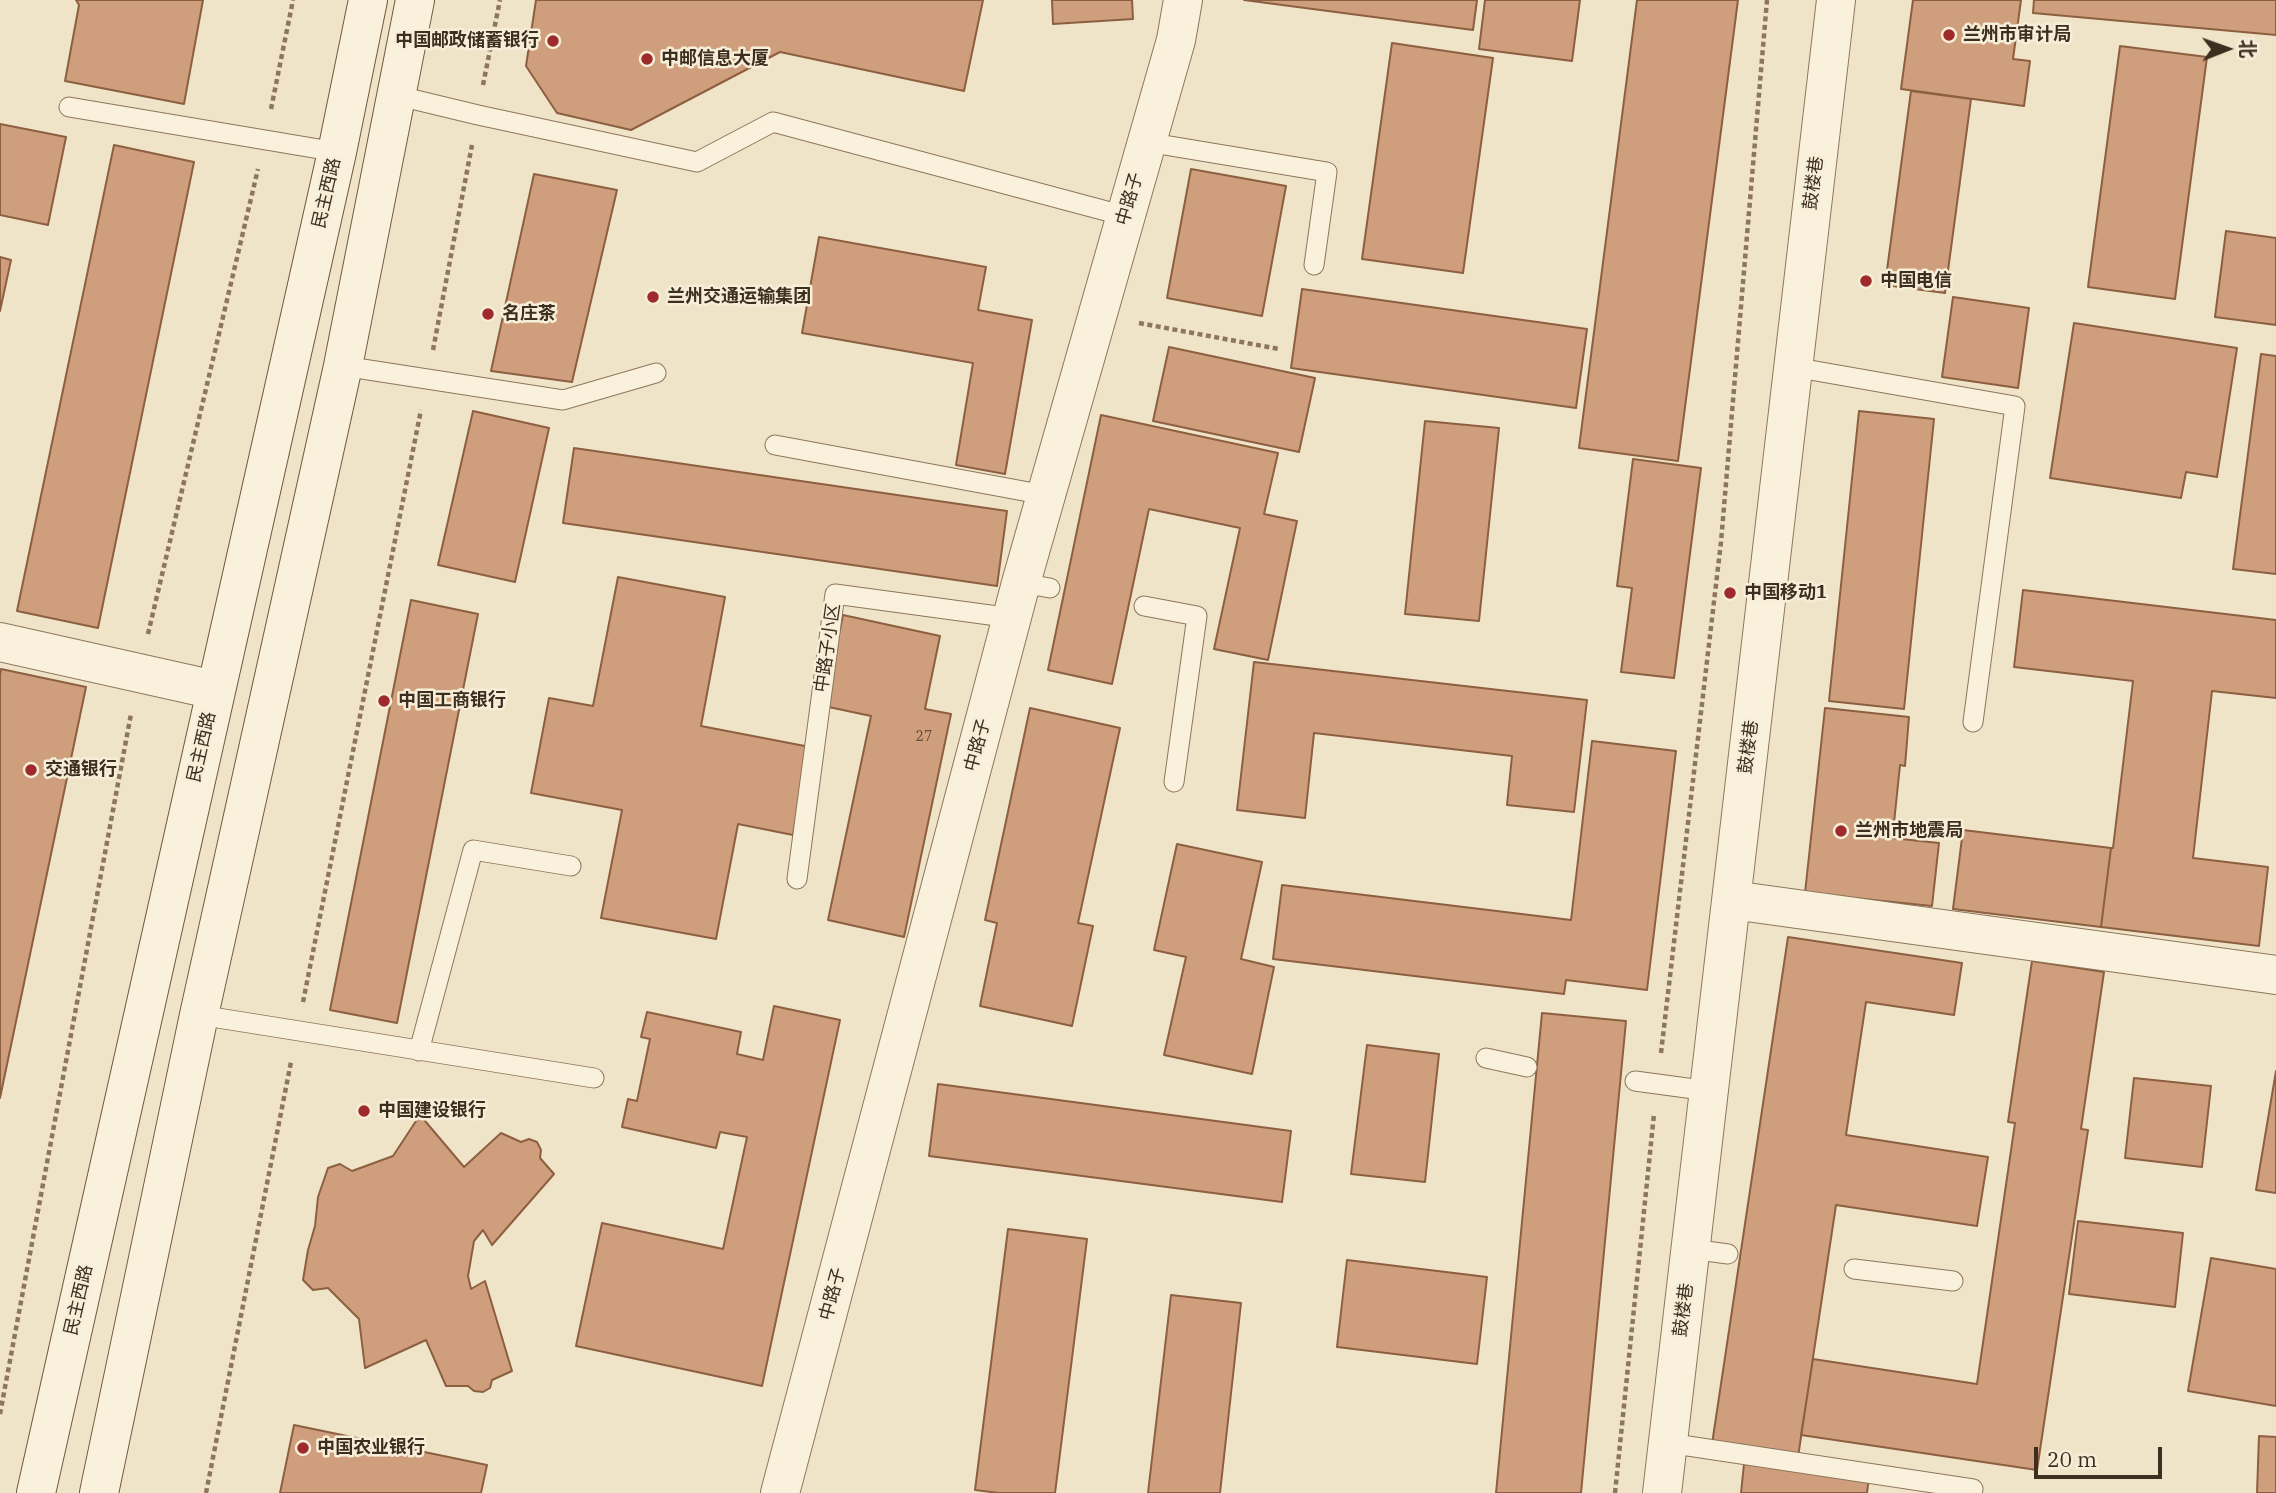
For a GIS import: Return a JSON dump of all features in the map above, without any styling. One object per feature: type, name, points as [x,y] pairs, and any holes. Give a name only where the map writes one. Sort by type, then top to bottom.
[{"type":"street","name":"民主西路","points":[[36,1493],[337,152],[368,0]]},
{"type":"street","points":[[99,1493],[199,1015],[343,366],[415,0]]},
{"type":"street","name":"中路子","points":[[780,1493],[1028,596],[1045,495],[1176,40],[1183,0]]},
{"type":"street","name":"鼓楼巷","points":[[1662,1493],[1836,0]]},
{"type":"street","points":[[0,642],[215,690]]},
{"type":"street","points":[[1731,900],[2276,975]]},
{"type":"lane","points":[[395,95],[697,162],[773,122],[1125,216]]},
{"type":"lane","points":[[69,107],[337,152]]},
{"type":"lane","points":[[1146,142],[1327,172],[1314,265]]},
{"type":"lane","points":[[343,366],[563,400],[656,373]]},
{"type":"lane","points":[[1793,368],[2015,406],[1973,722]]},
{"type":"lane","points":[[775,445],[1045,495]]},
{"type":"lane","name":"中路子小区","points":[[797,879],[835,594],[1028,596]]},
{"type":"lane","points":[[1144,606],[1197,616],[1174,782]]},
{"type":"lane","points":[[419,1051],[473,850],[571,866]]},
{"type":"lane","points":[[199,1015],[594,1078]]},
{"type":"lane","points":[[1486,1058],[1527,1067]]},
{"type":"lane","points":[[1635,1081],[1709,1091]]},
{"type":"lane","points":[[1691,1249],[1728,1254]]},
{"type":"lane","points":[[1854,1269],[1953,1281]]},
{"type":"lane","points":[[1668,1443],[1973,1489]]},
{"type":"path","points":[[205,1493],[500,0]]},
{"type":"path","points":[[1615,1493],[1657,1084],[1721,542],[1767,0]]},
{"type":"path","points":[[1097,314],[1279,349]]},
{"type":"building","points":[[76,0],[203,0],[184,104],[65,81],[79,5]]},
{"type":"building","name":"中邮信息大厦","points":[[536,0],[983,0],[964,91],[780,52],[631,130],[557,113],[526,66]]},
{"type":"building","points":[[1052,0],[1132,0],[1133,19],[1053,24]]},
{"type":"building","points":[[1244,0],[1477,0],[1473,30]]},
{"type":"building","points":[[1485,0],[1580,0],[1572,61],[1479,49]]},
{"type":"building","points":[[1637,0],[1738,0],[1678,461],[1579,448]]},
{"type":"building","points":[[1913,0],[2021,0],[2013,59],[2030,61],[2024,106],[1901,89]]},
{"type":"building","points":[[2034,0],[2276,0],[2276,35],[2033,13]]},
{"type":"building","points":[[1392,43],[1493,58],[1463,273],[1362,259]]},
{"type":"building","points":[[2120,46],[2207,57],[2175,299],[2088,287]]},
{"type":"building","points":[[1911,91],[1971,99],[1945,293],[1885,285]]},
{"type":"building","points":[[0,124],[66,137],[48,225],[0,215]]},
{"type":"building","points":[[114,145],[194,162],[98,628],[17,611]]},
{"type":"building","points":[[1191,169],[1286,186],[1262,316],[1167,298]]},
{"type":"building","points":[[534,174],[617,190],[572,382],[491,371]]},
{"type":"building","points":[[2226,231],[2276,238],[2276,325],[2215,317]]},
{"type":"building","points":[[819,237],[986,267],[978,310],[1032,320],[1005,474],[956,465],[973,363],[802,333]]},
{"type":"building","points":[[0,257],[11,260],[0,311]]},
{"type":"building","points":[[1302,289],[1587,329],[1576,408],[1291,368]]},
{"type":"building","points":[[1953,297],[2029,308],[2018,388],[1942,377]]},
{"type":"building","points":[[2074,323],[2237,348],[2217,477],[2186,472],[2181,498],[2050,478]]},
{"type":"building","points":[[1169,347],[1315,378],[1299,452],[1153,421]]},
{"type":"building","points":[[2261,354],[2276,356],[2276,574],[2233,569]]},
{"type":"building","points":[[473,411],[549,428],[515,582],[438,565]]},
{"type":"building","points":[[1859,411],[1934,419],[1904,709],[1829,701]]},
{"type":"building","points":[[1101,415],[1278,453],[1264,514],[1297,521],[1268,660],[1214,649],[1240,528],[1149,509],[1112,684],[1048,670]]},
{"type":"building","points":[[1425,421],[1499,428],[1479,621],[1405,614]]},
{"type":"building","points":[[574,448],[1007,511],[997,586],[563,523]]},
{"type":"building","points":[[1633,459],[1701,468],[1674,678],[1621,672],[1632,588],[1617,586]]},
{"type":"building","points":[[618,577],[725,597],[701,726],[810,747],[793,835],[738,824],[716,939],[601,918],[622,810],[531,793],[549,698],[593,706]]},
{"type":"building","points":[[2023,590],[2276,620],[2276,698],[2212,691],[2193,858],[2268,867],[2259,946],[2101,927],[2133,681],[2014,667]]},
{"type":"building","points":[[411,600],[478,614],[397,1023],[330,1010]]},
{"type":"building","points":[[843,615],[940,636],[925,709],[951,714],[904,937],[828,920],[871,716],[824,706]]},
{"type":"building","points":[[1254,662],[1587,700],[1574,812],[1507,805],[1512,756],[1314,733],[1305,818],[1237,810]]},
{"type":"building","points":[[1,669],[86,687],[0,1098],[0,675]]},
{"type":"building","points":[[1030,708],[1120,728],[1078,923],[1093,926],[1072,1026],[980,1006],[997,923],[985,920]]},
{"type":"building","points":[[1825,708],[1909,717],[1905,766],[1900,765],[1894,823],[1884,822],[1883,837],[1939,843],[1932,906],[1805,893]]},
{"type":"building","points":[[1592,741],[1676,751],[1647,990],[1566,980],[1564,994],[1273,959],[1282,885],[1571,920]]},
{"type":"building","points":[[1963,830],[2111,848],[2101,927],[1953,909]]},
{"type":"building","points":[[1177,844],[1262,862],[1241,959],[1274,967],[1252,1074],[1164,1055],[1186,957],[1154,950]]},
{"type":"building","points":[[1788,937],[1962,963],[1954,1015],[1866,1002],[1846,1135],[1988,1157],[1977,1226],[1836,1205],[1798,1457],[1712,1444]]},
{"type":"building","points":[[2032,961],[2104,972],[2081,1129],[2088,1130],[2037,1470],[1801,1435],[1813,1359],[1977,1384],[2015,1123],[2008,1122]]},
{"type":"building","points":[[774,1006],[840,1020],[762,1386],[576,1346],[602,1223],[723,1249],[747,1137],[720,1132],[716,1148],[622,1127],[628,1099],[637,1101],[650,1039],[641,1037],[647,1012],[741,1032],[737,1054],[763,1060]]},
{"type":"building","points":[[1542,1013],[1626,1021],[1581,1493],[1496,1493]]},
{"type":"building","points":[[1367,1045],[1439,1054],[1425,1182],[1351,1174]]},
{"type":"building","points":[[2276,1071],[2276,1193],[2256,1190]]},
{"type":"building","points":[[2134,1078],[2211,1086],[2202,1167],[2125,1158]]},
{"type":"building","points":[[938,1084],[1291,1131],[1282,1202],[929,1156]]},
{"type":"building","points":[[420,1115],[464,1167],[501,1133],[521,1142],[529,1139],[537,1142],[541,1150],[540,1158],[554,1174],[492,1245],[483,1230],[474,1241],[468,1276],[471,1289],[485,1281],[512,1371],[492,1380],[490,1388],[483,1392],[474,1391],[468,1386],[446,1386],[426,1340],[365,1368],[359,1319],[328,1288],[313,1290],[303,1280],[315,1226],[318,1197],[328,1168],[340,1164],[352,1171],[393,1156]]},
{"type":"building","points":[[2078,1221],[2183,1233],[2175,1307],[2069,1294]]},
{"type":"building","points":[[1008,1229],[1087,1239],[1055,1493],[975,1490]]},
{"type":"building","points":[[2211,1258],[2276,1269],[2276,1406],[2188,1391]]},
{"type":"building","points":[[1347,1260],[1487,1277],[1477,1364],[1337,1347]]},
{"type":"building","points":[[1171,1295],[1241,1303],[1220,1493],[1148,1493]]},
{"type":"building","points":[[294,1425],[487,1465],[481,1493],[280,1493]]},
{"type":"building","points":[[2259,1436],[2276,1437],[2276,1493],[2257,1493]]},
{"type":"building","points":[[1744,1464],[1869,1477],[1867,1493],[1741,1493]]},
{"type":"place","name":"兰州市审计局","points":[[1949,35]]},
{"type":"place","name":"中国邮政储蓄银行","points":[[553,41]]},
{"type":"place","name":"中邮信息大厦","points":[[647,59]]},
{"type":"place","name":"中国电信","points":[[1866,281]]},
{"type":"place","name":"兰州交通运输集团","points":[[653,297]]},
{"type":"place","name":"名庄茶","points":[[488,314]]},
{"type":"place","name":"中国移动1","points":[[1730,593]]},
{"type":"place","name":"中国工商银行","points":[[384,701]]},
{"type":"place","name":"交通银行","points":[[31,770]]},
{"type":"place","name":"兰州市地震局","points":[[1841,831]]},
{"type":"place","name":"中国建设银行","points":[[364,1111]]},
{"type":"place","name":"中国农业银行","points":[[303,1448]]}]
